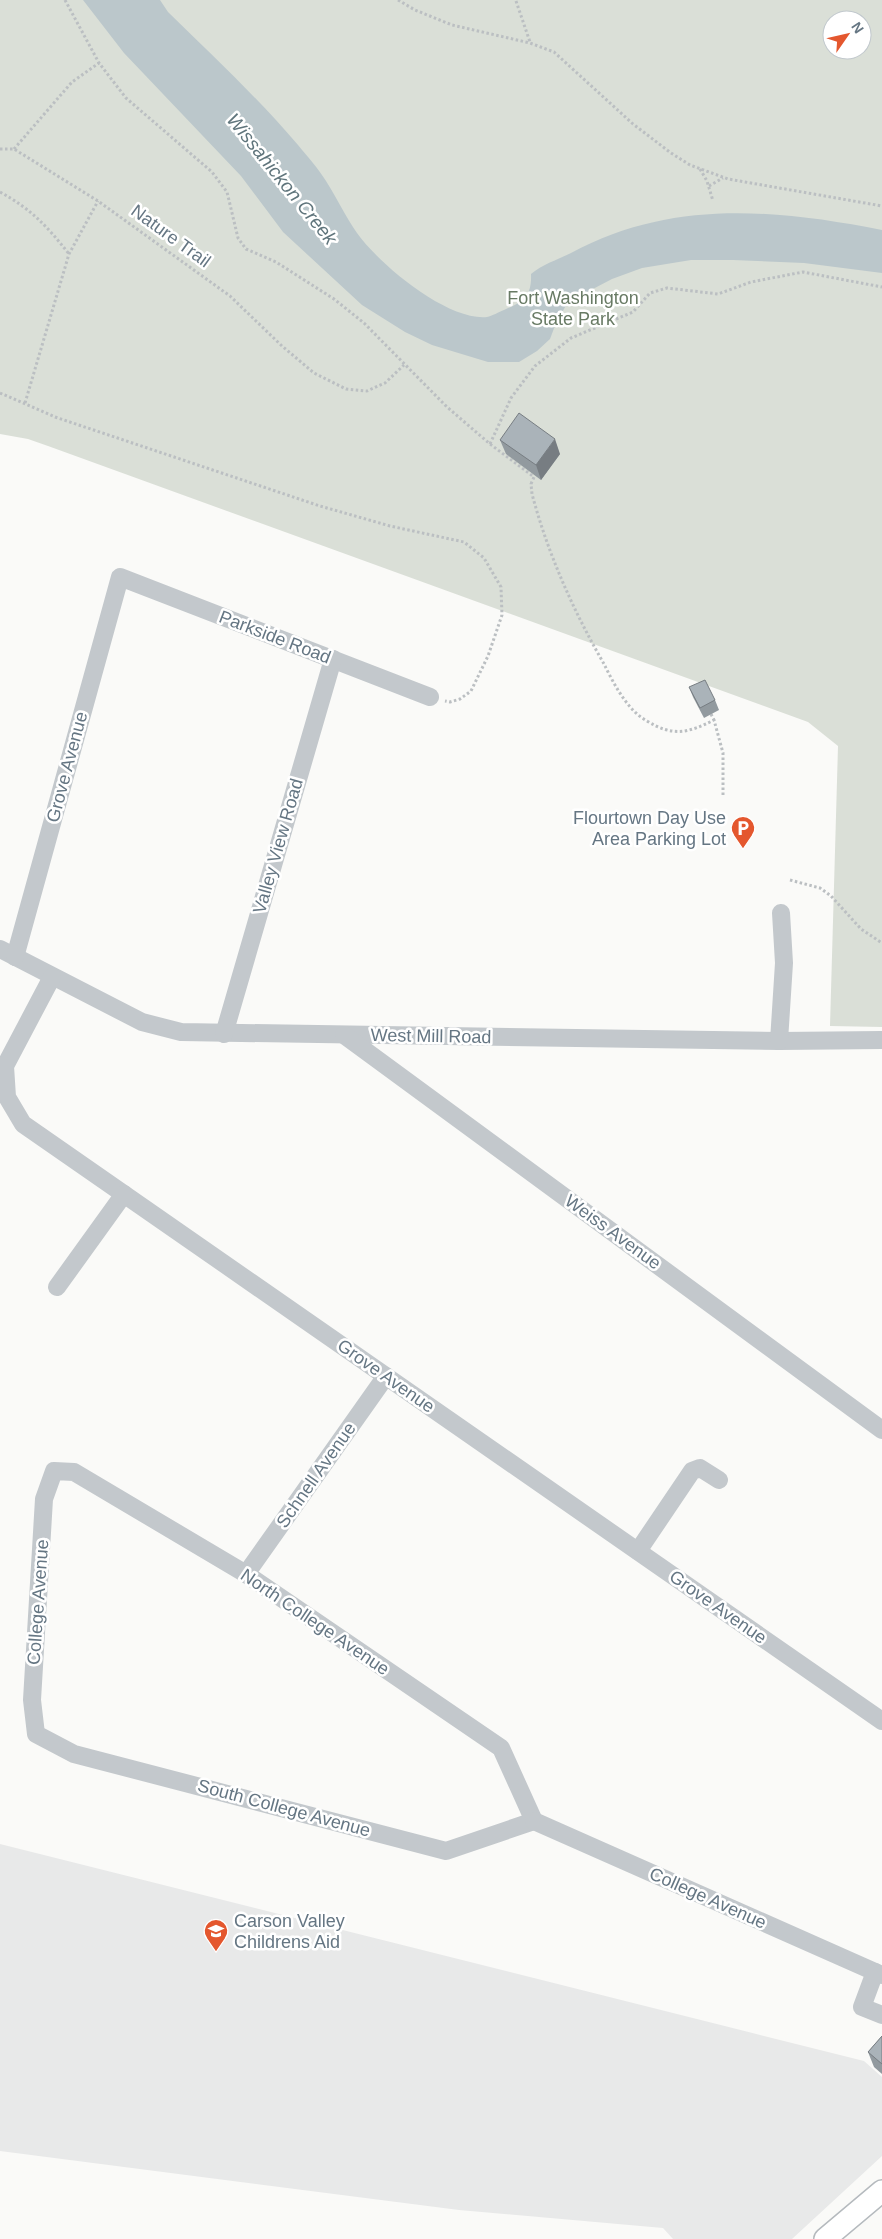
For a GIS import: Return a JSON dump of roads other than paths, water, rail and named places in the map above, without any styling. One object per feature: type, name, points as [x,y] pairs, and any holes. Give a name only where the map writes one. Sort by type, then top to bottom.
[{"type":"main road","points":[[834,2236],[882,2191]]},
{"type":"street","name":"Parkside Road","points":[[120,577],[430,697]]},
{"type":"street","name":"Grove Avenue","points":[[8,953],[120,577]]},
{"type":"street","name":"Valley View Road","points":[[224,1034],[333,659]]},
{"type":"street","points":[[779,1040],[784,963],[780,913]]},
{"type":"street","name":"West Mill Road","points":[[8,953],[142,1022],[181,1032],[224,1034],[882,1040]]},
{"type":"street","name":"Grove Avenue","points":[[52,977],[5,1066],[7,1097],[23,1124],[882,1721]]},
{"type":"street","name":"Weiss Avenue","points":[[344,1035],[882,1430]]},
{"type":"street","points":[[57,1287],[124,1194]]},
{"type":"street","name":"Schnell Avenue","points":[[246,1574],[386,1376]]},
{"type":"street","points":[[638,1551],[692,1471],[700,1468],[719,1480]]},
{"type":"street","name":"North College Avenue","points":[[54,1471],[74,1472],[246,1574],[501,1748],[534,1821]]},
{"type":"street","name":"College Avenue","points":[[36,1734],[32,1700],[44,1499],[54,1471]]},
{"type":"street","name":"South College Avenue","points":[[36,1734],[74,1754],[446,1851],[534,1821]]},
{"type":"street","name":"College Avenue","points":[[534,1821],[879,1973]]},
{"type":"street","points":[[879,1973],[862,2008],[882,2015]]},
{"type":"water","name":"Wissahickon Creek","points":[[83,0],[160,0],[168,12],[251,94],[298,145],[323,176],[353,227],[367,246],[415,288],[453,310],[471,316],[491,316],[521,301],[530,288],[531,274],[545,265],[608,236],[646,224],[685,216],[724,213],[763,214],[802,217],[882,230],[882,273],[804,263],[691,260],[642,268],[612,279],[568,302],[556,323],[550,339],[537,351],[519,362],[488,362],[432,345],[405,332],[362,305],[283,232],[241,176],[124,53]]},
{"type":"place","name":"Flourtown Day Use Area Parking Lot","points":[[743,849]]},
{"type":"place","name":"Carson Valley Childrens Aid","points":[[216,1952]]},
{"type":"park label","name":"Fort Washington State Park","points":[[573,308]]}]
